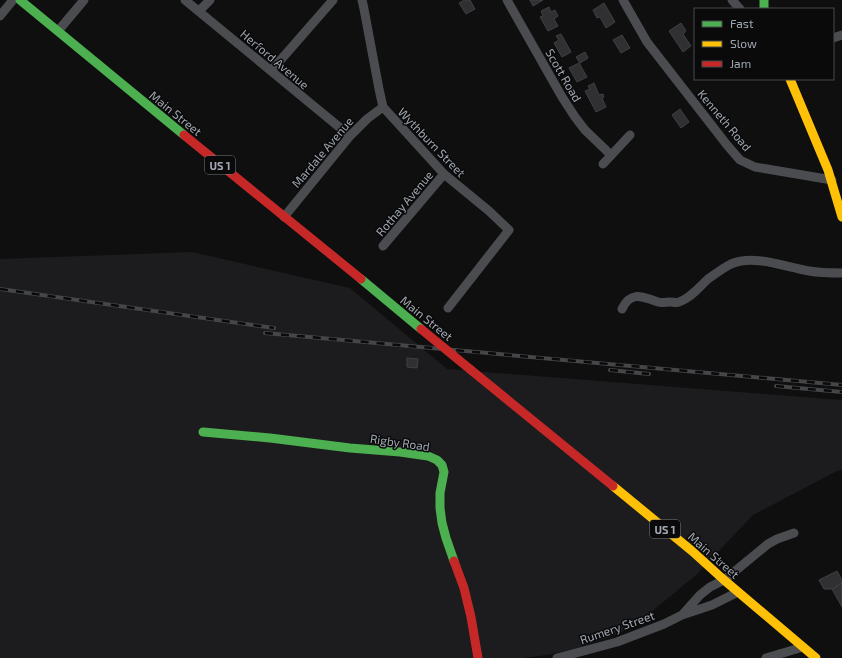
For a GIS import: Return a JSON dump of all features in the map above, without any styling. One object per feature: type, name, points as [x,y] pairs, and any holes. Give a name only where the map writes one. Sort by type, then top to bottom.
[{"type":"main road","name":"Main Street","points":[[20,0],[692,551],[816,658]]},
{"type":"main road","points":[[790,80],[824,158],[832,180],[842,217]]},
{"type":"main road","name":"Rigby Road","points":[[203,432],[400,452],[428,456],[437,460],[442,465],[444,472],[440,493],[442,523],[464,588],[478,658]]},
{"type":"street","points":[[0,16],[13,0]]},
{"type":"street","points":[[58,31],[84,0]]},
{"type":"street","name":"Herford Avenue","points":[[185,0],[350,136]]},
{"type":"street","points":[[199,12],[210,0]]},
{"type":"street","points":[[271,71],[333,0]]},
{"type":"street","name":"Wythburn Street","points":[[362,0],[383,107],[444,174],[489,211],[509,230],[448,308]]},
{"type":"street","name":"Scott Road","points":[[506,0],[575,117],[585,130],[611,155]]},
{"type":"street","name":"Kenneth Road","points":[[623,0],[647,42],[740,160],[755,167],[832,180]]},
{"type":"street","points":[[732,0],[739,8]]},
{"type":"street","name":"Mardale Avenue","points":[[284,217],[350,136],[367,118],[383,107]]},
{"type":"street","points":[[603,164],[630,135]]},
{"type":"street","name":"Rothay Avenue","points":[[384,246],[444,174]]},
{"type":"street","points":[[622,309],[626,302],[632,297],[641,296],[660,302],[678,302],[689,296],[723,268],[741,261],[760,261],[809,271],[842,273]]},
{"type":"street","name":"Rumery Street","points":[[682,615],[700,595],[710,587],[724,580],[768,544],[794,533]]},
{"type":"street","name":"Rumery Street","points":[[557,658],[617,642],[664,624],[682,615],[712,605],[738,592]]},
{"type":"street","points":[[766,658],[803,647]]},
{"type":"shaded area","points":[[192,252],[350,288],[447,369],[842,400],[842,470],[837,471],[753,515],[696,575],[633,627],[610,637],[574,649],[523,658],[0,658],[0,259]]},
{"type":"building","points":[[464,0],[470,0],[475,9],[466,14],[459,3]]},
{"type":"building","points":[[530,0],[543,0],[533,6]]},
{"type":"building","points":[[604,3],[615,22],[606,28],[600,17],[597,18],[593,10]]},
{"type":"building","points":[[549,7],[551,12],[555,10],[558,16],[554,19],[558,26],[548,31],[540,17],[543,16],[541,11]]},
{"type":"building","points":[[681,23],[686,31],[683,34],[691,46],[683,52],[669,31]]},
{"type":"building","points":[[561,34],[571,52],[562,57],[554,43],[559,40],[556,36]]},
{"type":"building","points":[[622,35],[630,48],[621,53],[613,40]]},
{"type":"building","points":[[585,52],[588,58],[580,63],[576,57]]},
{"type":"building","points":[[579,63],[587,77],[577,82],[569,68]]},
{"type":"building","points":[[594,83],[599,95],[603,94],[604,97],[602,98],[606,107],[596,112],[585,91],[590,89],[588,86]]},
{"type":"building","points":[[680,109],[689,122],[681,128],[672,115]]},
{"type":"building","points":[[407,358],[418,359],[417,368],[407,367]]},
{"type":"building","points":[[837,571],[842,583],[832,589],[824,589],[819,580]]},
{"type":"building","points":[[842,583],[842,607],[832,589]]},
{"type":"railway","points":[[0,289],[274,328]]},
{"type":"railway","points":[[265,333],[842,385]]},
{"type":"railway","points":[[610,370],[649,374]]},
{"type":"railway","points":[[776,386],[842,392]]},
{"type":"traffic: fast","points":[[20,0],[184,135]]},
{"type":"traffic: fast","points":[[764,0],[764,8]]},
{"type":"traffic: fast","points":[[361,279],[421,329]]},
{"type":"traffic: fast","points":[[203,432],[400,452],[428,456],[437,460],[442,465],[444,472],[440,493],[442,523],[454,561]]},
{"type":"traffic: slow","points":[[790,80],[828,170],[842,217]]},
{"type":"traffic: slow","points":[[613,486],[692,551],[816,658]]},
{"type":"traffic: jam","points":[[184,135],[361,279]]},
{"type":"traffic: jam","points":[[421,329],[471,370]]},
{"type":"traffic: jam","points":[[471,370],[613,486]]},
{"type":"traffic: jam","points":[[454,561],[464,588],[478,658]]}]
